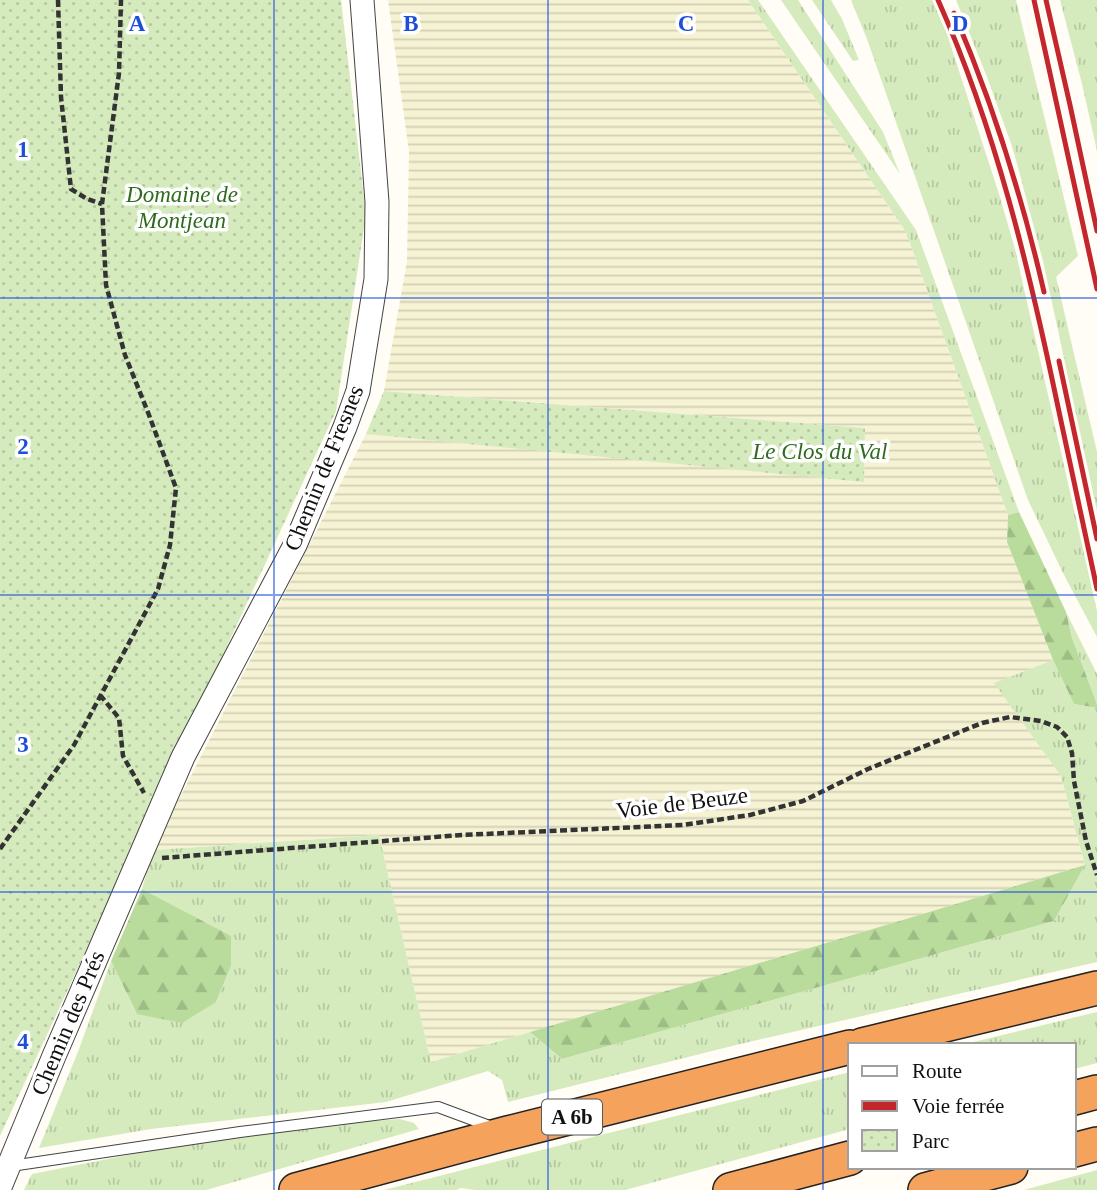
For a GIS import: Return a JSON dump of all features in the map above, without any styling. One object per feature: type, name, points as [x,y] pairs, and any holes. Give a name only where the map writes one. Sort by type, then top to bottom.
[{"type":"highway","points":[[870,1043],[1097,988]]},
{"type":"highway","name":"A 6b","points":[[296,1190],[508,1133],[848,1048]]},
{"type":"highway","points":[[1076,1097],[1097,1092]]},
{"type":"highway","points":[[1076,1149],[1097,1144]]},
{"type":"highway","points":[[730,1190],[848,1159]]},
{"type":"highway","points":[[925,1190],[1004,1169]]},
{"type":"street","name":"Chemin de Fresnes","points":[[137,859],[183,757],[295,545],[358,391],[376,279],[377,202],[362,0]]},
{"type":"street","name":"Chemin des Prés","points":[[4,1177],[137,859]]},
{"type":"lane","points":[[4,1177],[240,1132],[438,1107],[508,1133]]},
{"type":"path","points":[[58,0],[61,97],[71,189],[86,199],[102,204]]},
{"type":"path","points":[[0,849],[74,745],[158,589],[170,545],[176,488],[125,355],[106,285],[102,204],[119,73],[121,0]]},
{"type":"path","points":[[100,695],[119,718],[123,756],[144,791],[153,823]]},
{"type":"path","name":"Voie de Beuze","points":[[137,859],[462,835],[683,825],[750,815],[803,801],[868,769],[982,723],[1010,717],[1041,721],[1057,727],[1067,737],[1086,841],[1097,875]]},
{"type":"shaded area","points":[[388,0],[748,0],[906,232],[1008,515],[1007,542],[1053,660],[995,683],[1061,776],[1085,865],[431,1062],[379,835],[153,850],[366,434],[864,481],[865,428],[384,391],[407,261],[409,152]]},
{"type":"green space","name":"Domaine de Montjean","points":[[0,0],[341,0],[366,215],[336,411],[0,1136]]},
{"type":"green space","points":[[748,0],[758,0],[916,230],[1019,512],[1008,515],[906,232]]},
{"type":"green space","points":[[781,0],[798,0],[883,132],[900,174]]},
{"type":"green space","points":[[812,0],[831,0],[859,60],[853,61]]},
{"type":"green space","points":[[851,0],[932,0],[947,34],[1015,249],[1097,611],[1097,637],[1028,500]]},
{"type":"green space","points":[[956,0],[1016,0],[1078,256],[1056,277],[1097,452],[1097,511],[1043,261],[1013,149]]},
{"type":"green space","points":[[1060,0],[1097,0],[1097,151],[1082,84]]},
{"type":"green space","name":"Le Clos du Val","points":[[384,391],[865,428],[864,482],[366,434]]},
{"type":"green space","points":[[1019,512],[1066,612],[1072,638],[1097,708],[1074,704],[1053,660],[1007,542],[1008,515]]},
{"type":"green space","points":[[1066,612],[1097,674],[1097,704],[1072,638]]},
{"type":"green space","points":[[1053,660],[1074,704],[1097,708],[1097,962],[736,1045],[508,1102],[502,1080],[488,1071],[386,1102],[151,1129],[39,1148],[111,961],[137,1014],[216,1002],[231,966],[230,936],[142,889],[153,850],[379,835],[431,1062],[530,1032],[562,1059],[1054,921],[1085,865],[1061,776],[994,683]]},
{"type":"green space","points":[[1085,865],[1054,921],[562,1059],[530,1032]]},
{"type":"green space","points":[[142,889],[231,936],[231,966],[216,1002],[182,1023],[137,1014],[111,961]]},
{"type":"green space","points":[[1097,1012],[1097,1063],[1076,1068],[1076,1043],[969,1043]]},
{"type":"green space","points":[[848,1073],[848,1130],[625,1190],[384,1190]]},
{"type":"green space","points":[[400,1119],[414,1123],[419,1129],[206,1190],[24,1190],[32,1174],[158,1149],[335,1124]]},
{"type":"green space","points":[[1097,1170],[1097,1190],[1024,1190]]},
{"type":"railway","points":[[938,0],[959,49],[994,149],[1023,251],[1097,589]]},
{"type":"railway","points":[[1034,0],[1097,289]]},
{"type":"railway","points":[[1046,0],[1097,231]]},
{"type":"railway","points":[[954,13],[1005,151],[1044,292]]},
{"type":"railway","points":[[1059,361],[1097,539]]}]
